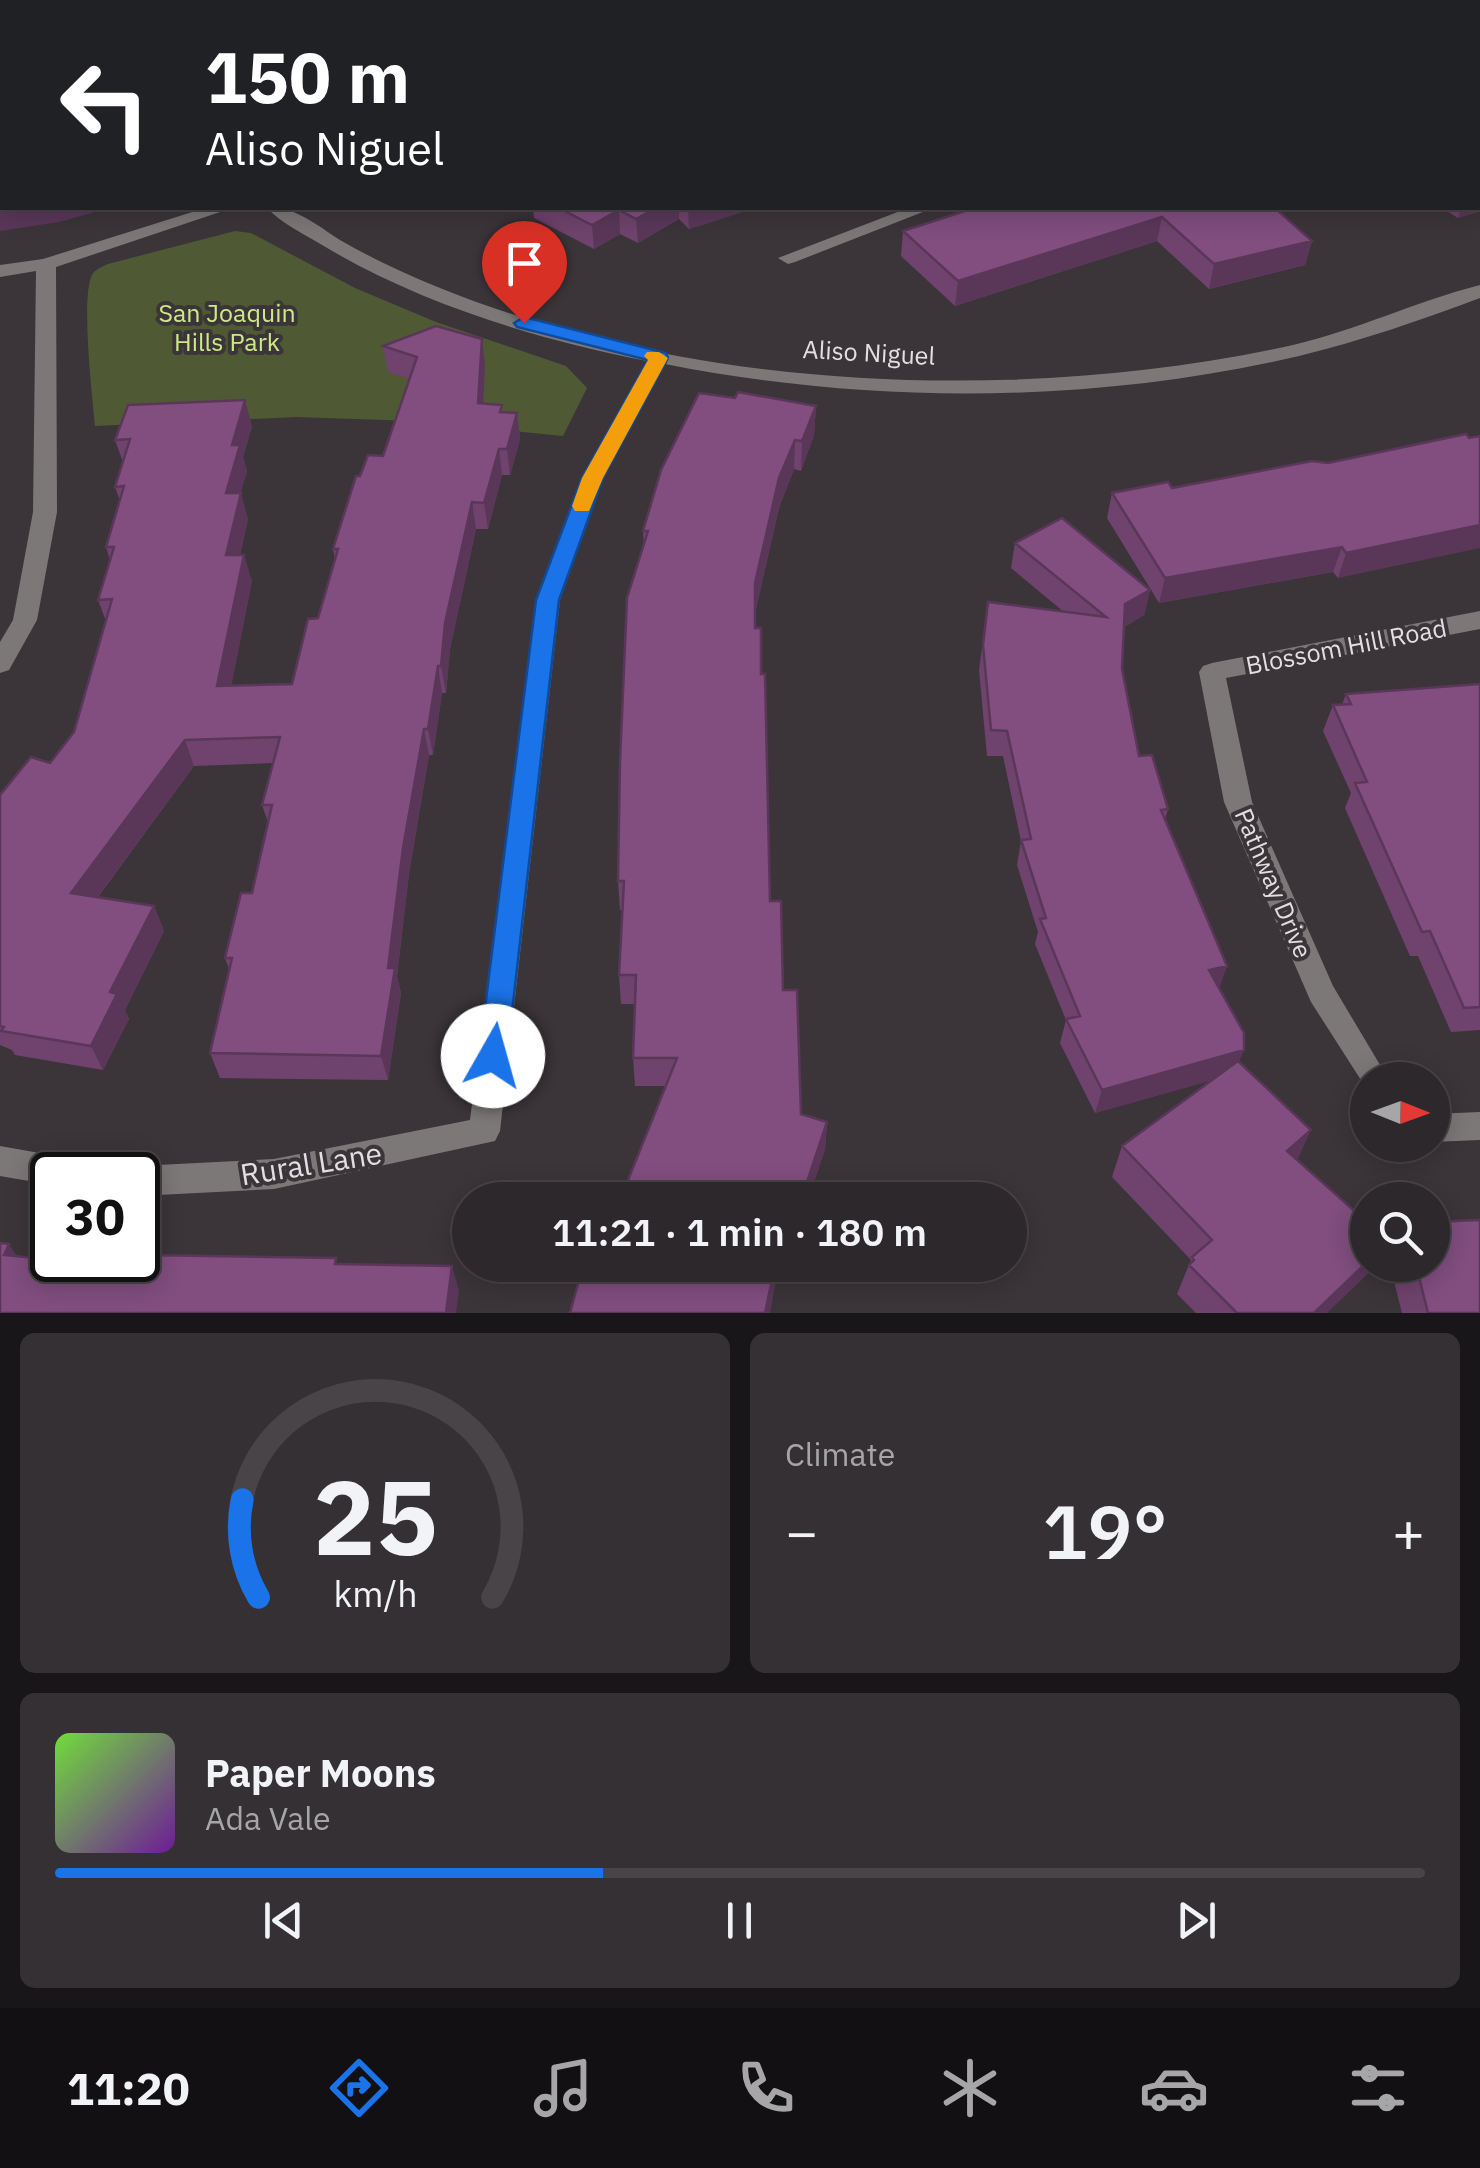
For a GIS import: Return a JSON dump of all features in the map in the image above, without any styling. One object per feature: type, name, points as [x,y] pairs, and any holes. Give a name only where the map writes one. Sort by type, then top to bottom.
[{"type":"street","points":[[0,271],[46,264],[217,210]]},
{"type":"street","name":"Aliso Niguel","points":[[279,210],[389,274],[555,333],[659,358],[770,374],[890,384],[1031,384],[1150,376],[1271,356],[1351,336],[1480,291]]},
{"type":"street","points":[[788,258],[919,210]]},
{"type":"street","points":[[0,664],[25,620],[46,512],[46,264]]},
{"type":"street","name":"Rural Lane","points":[[160,1180],[274,1174],[484,1131],[548,600],[592,478],[659,358]]},
{"type":"street","name":"Blossom Hill Road","points":[[1212,672],[1480,620]]},
{"type":"street","name":"Pathway Drive","points":[[1212,672],[1238,802],[1321,993],[1363,1062]]},
{"type":"street","points":[[1450,1127],[1480,1126]]},
{"type":"street","points":[[0,1161],[30,1166]]},
{"type":"green space","name":"San Joaquin Hills Park","points":[[235,231],[251,233],[355,288],[436,322],[566,366],[587,388],[563,436],[415,421],[296,417],[95,426],[87,321],[94,272],[108,264]]},
{"type":"building","points":[[563,210],[619,210],[592,225]]},
{"type":"building","points":[[619,210],[652,210],[636,219]]},
{"type":"building","points":[[968,210],[1277,210],[1312,241],[1214,264],[1162,217],[958,281],[903,231]]},
{"type":"building","points":[[436,326],[482,339],[478,403],[502,405],[500,412],[517,413],[507,449],[499,449],[484,503],[472,502],[445,623],[441,666],[428,729],[424,729],[403,848],[388,968],[395,968],[381,1056],[210,1053],[232,958],[225,958],[241,893],[252,893],[272,805],[262,805],[280,737],[185,740],[71,893],[154,906],[110,992],[117,994],[91,1046],[1,1031],[4,1027],[0,1026],[0,795],[31,757],[50,763],[74,732],[112,599],[98,600],[114,547],[106,547],[124,486],[115,487],[130,439],[115,440],[128,405],[245,400],[232,445],[240,445],[226,493],[241,493],[226,555],[244,555],[217,686],[292,684],[308,619],[318,618],[338,549],[333,549],[356,476],[360,476],[368,455],[383,456],[417,357],[383,346]]},
{"type":"building","points":[[738,392],[816,406],[802,441],[795,440],[779,478],[755,583],[755,628],[761,628],[761,674],[765,674],[770,901],[781,901],[783,990],[797,990],[801,1114],[827,1122],[807,1182],[627,1182],[677,1058],[633,1058],[636,975],[619,975],[624,881],[618,881],[620,762],[627,598],[648,531],[643,531],[661,470],[699,393],[735,398]]},
{"type":"building","points":[[1466,434],[1469,438],[1480,436],[1480,525],[1346,553],[1342,547],[1165,578],[1112,493],[1168,482],[1172,488],[1312,461],[1328,463]]},
{"type":"building","points":[[1062,518],[1150,590],[1125,604],[1122,669],[1139,756],[1152,755],[1168,809],[1161,810],[1227,966],[1209,970],[1244,1033],[1244,1050],[1102,1090],[1066,1019],[1080,1016],[1040,919],[1046,918],[1021,840],[1031,839],[1007,731],[991,730],[983,645],[988,602],[1106,617],[1015,543]]},
{"type":"building","points":[[1480,684],[1480,1007],[1464,1008],[1430,931],[1422,932],[1355,783],[1367,782],[1333,705],[1351,704],[1346,694]]},
{"type":"building","points":[[1238,1061],[1311,1130],[1287,1151],[1350,1207],[1350,1278],[1314,1313],[1237,1313],[1189,1265],[1192,1257],[1212,1240],[1122,1146]]},
{"type":"building","points":[[1480,1220],[1480,1313],[1428,1313],[1420,1282],[1450,1282],[1450,1221]]},
{"type":"building","points":[[0,1243],[9,1244],[4,1255],[30,1257],[30,1282],[160,1282],[160,1255],[336,1258],[335,1264],[452,1266],[446,1313],[0,1313]]},
{"type":"building","points":[[578,1282],[771,1282],[765,1313],[570,1313]]},
{"type":"slow traffic","points":[[582,506],[592,478],[659,358],[653,356]]},
{"type":"route","points":[[493,1056],[548,600],[592,478],[659,358],[524,323]]}]
